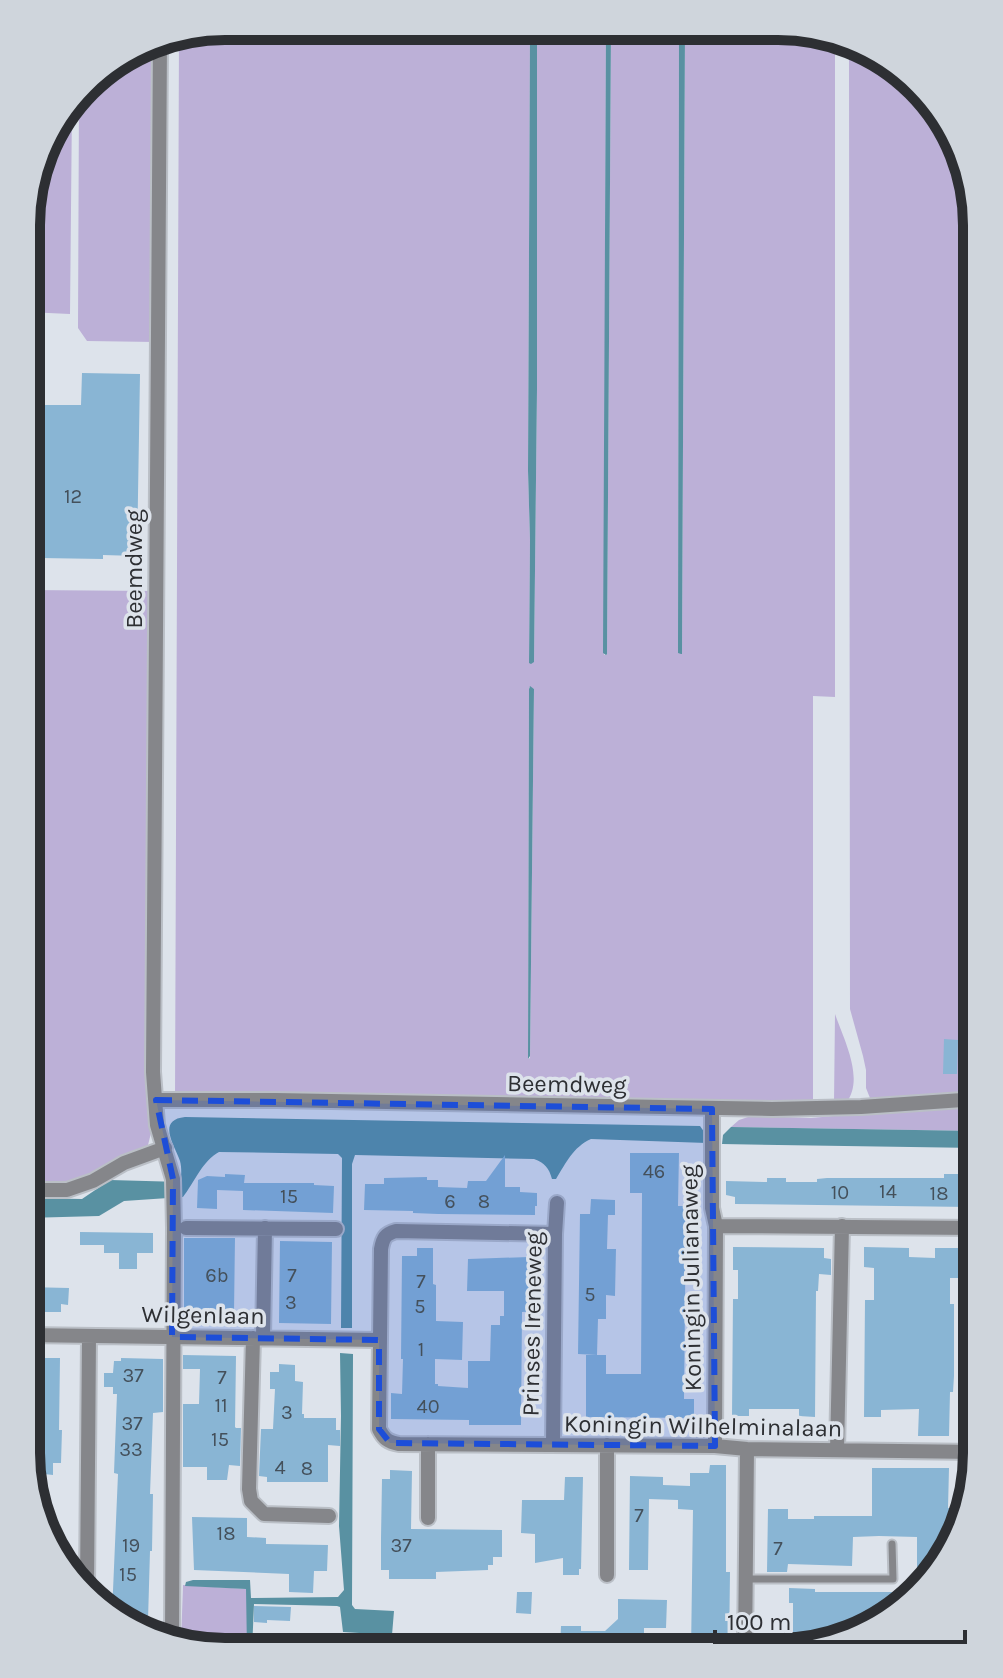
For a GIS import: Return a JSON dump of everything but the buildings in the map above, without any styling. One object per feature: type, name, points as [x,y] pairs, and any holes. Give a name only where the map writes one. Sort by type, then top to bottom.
[{"type":"street","name":"Beemdweg","points":[[160,52],[153,1072],[157,1125],[173,1179],[174,1200],[172,1630]]},
{"type":"street","name":"Beemdweg","points":[[156,1100],[712,1109],[861,1107],[963,1100]]},
{"type":"street","name":"Koningin Julianaweg","points":[[712,1109],[712,1208],[716,1226],[715,1446]]},
{"type":"street","points":[[40,1190],[67,1190],[165,1148]]},
{"type":"street","name":"Prinses Ireneweg","points":[[553,1445],[557,1203]]},
{"type":"street","points":[[716,1226],[963,1228]]},
{"type":"street","points":[[837,1450],[842,1226]]},
{"type":"street","points":[[186,1228],[336,1229]]},
{"type":"street","points":[[265,1228],[249,1489],[251,1501],[264,1514],[329,1516]]},
{"type":"street","points":[[379,1340],[381,1249],[388,1233],[555,1234]]},
{"type":"street","name":"Wilgenlaan","points":[[40,1335],[379,1340]]},
{"type":"street","points":[[87,1576],[89,1336]]},
{"type":"street","name":"Koningin Wilhelminalaan","points":[[379,1340],[379,1429],[390,1443],[963,1452]]},
{"type":"street","points":[[428,1444],[428,1518]]},
{"type":"street","points":[[607,1445],[607,1575]]},
{"type":"street","points":[[745,1638],[747,1449]]},
{"type":"lane","points":[[746,1579],[893,1579],[892,1544]]},
{"type":"highlighted area","points":[[156,1100],[712,1109],[715,1446],[390,1443],[379,1429],[379,1340],[172,1337],[173,1179]]},
{"type":"shaded area","points":[[213,40],[530,40],[529,662],[534,662],[537,40],[606,40],[604,655],[607,654],[611,40],[679,40],[678,648],[682,653],[685,40],[778,40],[835,49],[835,697],[813,696],[813,1103],[175,1101],[179,47]],"holes":[[[529,687],[534,689],[528,1059]]]},
{"type":"shaded area","points":[[157,53],[155,342],[87,341],[78,328],[79,111],[122,71]]},
{"type":"shaded area","points":[[849,54],[891,78],[925,112],[949,154],[961,201],[963,1094],[874,1103],[866,1088],[866,1070],[850,1009]]},
{"type":"shaded area","points":[[72,121],[70,314],[40,313],[40,225],[46,177]]},
{"type":"shaded area","points":[[40,590],[154,591],[151,1133],[148,1145],[82,1185],[40,1184]]},
{"type":"shaded area","points":[[835,1014],[853,1071],[854,1083],[846,1103],[834,1103]]},
{"type":"shaded area","points":[[963,1104],[963,1131],[731,1127],[751,1116],[811,1118]]},
{"type":"shaded area","points":[[183,1585],[247,1589],[247,1638],[181,1633]]},
{"type":"water","points":[[530,40],[537,40],[537,389],[534,662],[531,664],[528,471]]},
{"type":"water","points":[[606,40],[611,40],[607,654],[603,653]]},
{"type":"water","points":[[679,40],[685,40],[682,654],[678,653]]},
{"type":"water","points":[[530,686],[534,689],[528,1059],[529,689]]},
{"type":"water","points":[[176,1119],[700,1126],[707,1136],[707,1143],[591,1139],[575,1151],[556,1179],[552,1179],[544,1164],[534,1159],[355,1155],[352,1164],[352,1328],[341,1328],[342,1158],[338,1154],[219,1152],[203,1166],[183,1197],[124,1201],[99,1216],[40,1218],[40,1198],[82,1199],[110,1180],[181,1182],[180,1161],[169,1128]]},
{"type":"water","points":[[731,1127],[963,1131],[963,1148],[722,1144],[723,1135]]},
{"type":"water","points":[[340,1353],[353,1354],[352,1605],[355,1609],[394,1611],[392,1635],[343,1632],[340,1607],[337,1606],[254,1604],[253,1638],[247,1638],[246,1589],[185,1586],[186,1582],[250,1580],[251,1598],[338,1597],[344,1590],[339,1526]]}]
